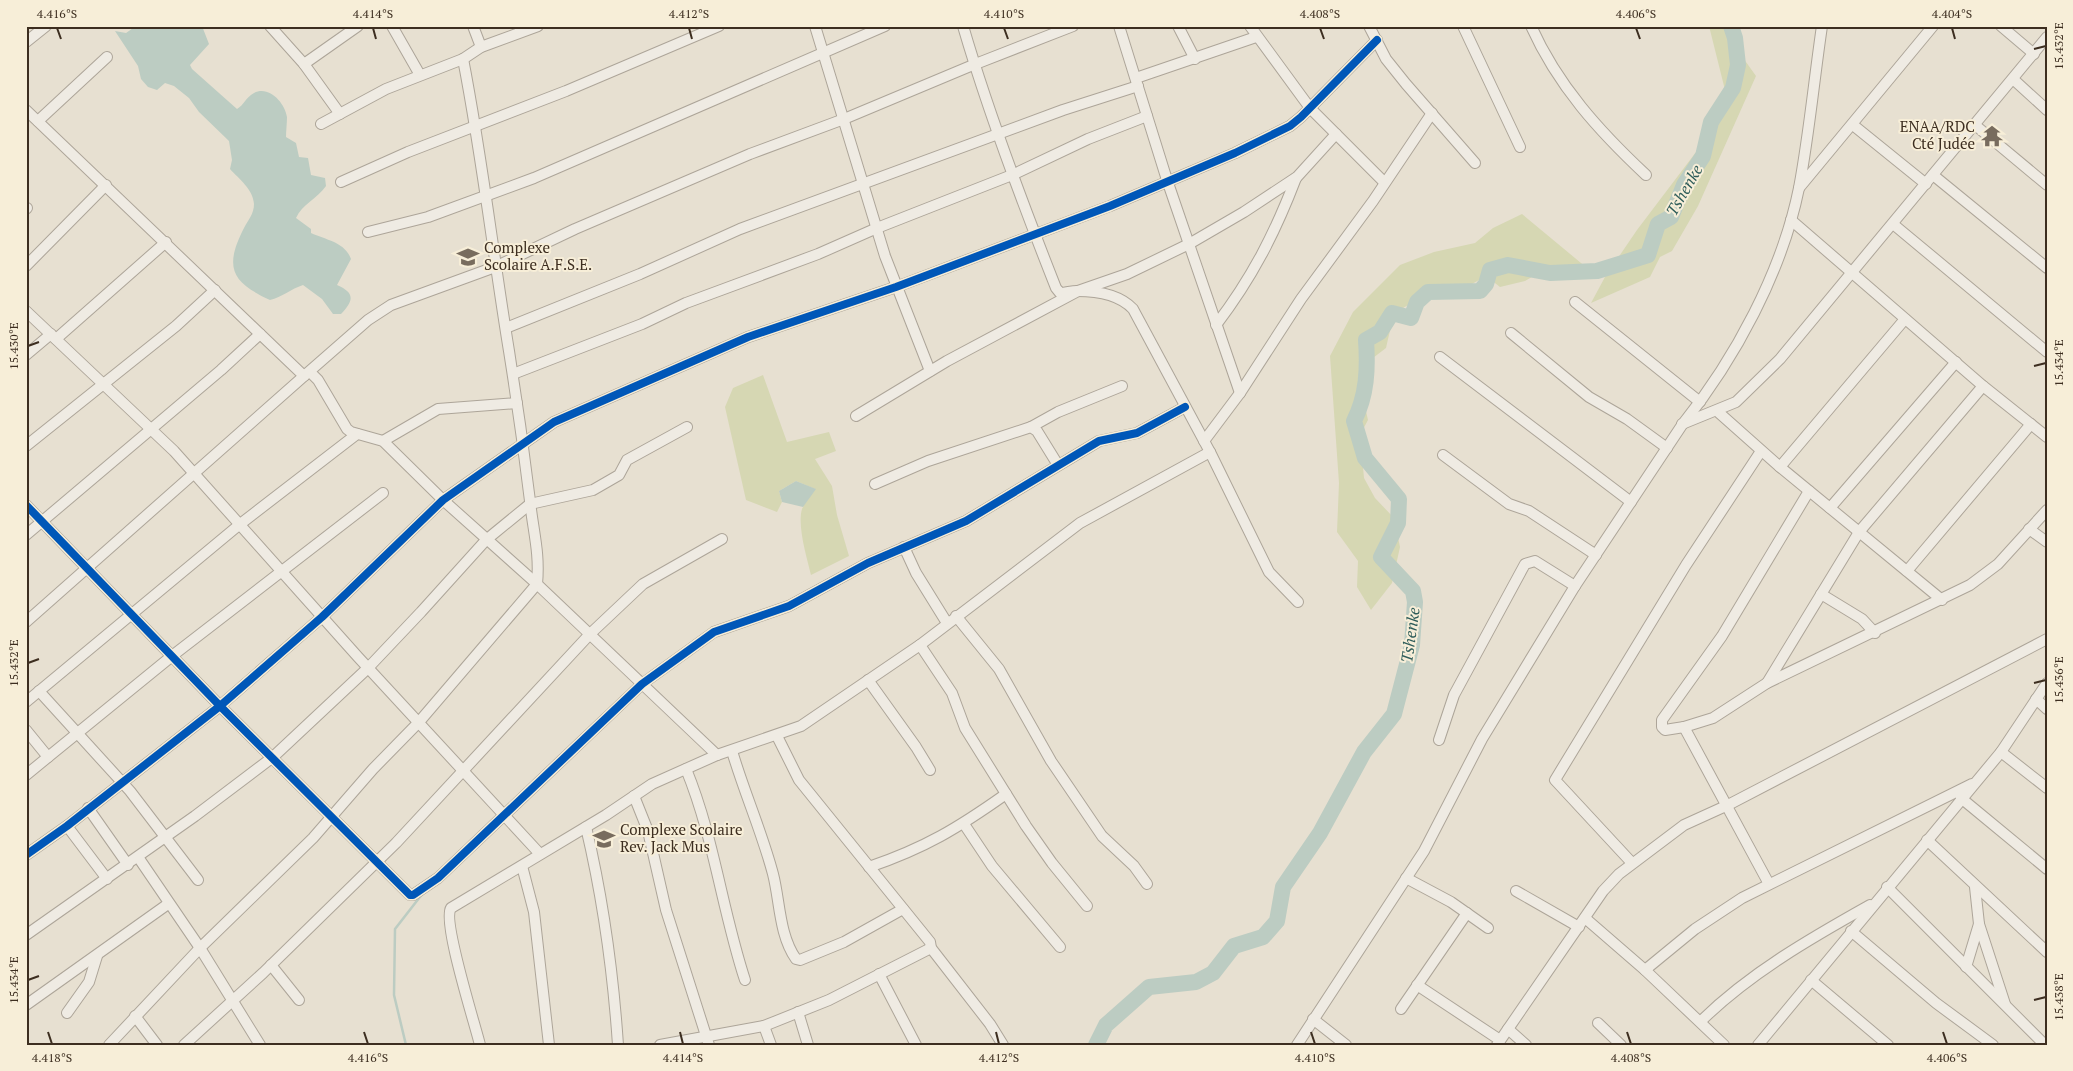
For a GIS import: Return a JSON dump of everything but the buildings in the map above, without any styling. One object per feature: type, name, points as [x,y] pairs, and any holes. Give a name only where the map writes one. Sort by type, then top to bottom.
[{"type":"street","points":[[26,42],[46,26]]},
{"type":"street","points":[[270,26],[304,64],[340,114]]},
{"type":"street","points":[[304,64],[358,26]]},
{"type":"street","points":[[392,26],[420,75]]},
{"type":"street","points":[[473,26],[481,47]]},
{"type":"street","points":[[321,124],[386,88],[463,59],[481,47],[538,26]]},
{"type":"street","points":[[341,182],[408,152],[566,91],[719,26]]},
{"type":"street","points":[[816,26],[863,185],[896,287],[930,371]]},
{"type":"street","points":[[368,232],[428,216],[534,178],[885,26]]},
{"type":"street","points":[[963,26],[973,65],[1012,175],[1056,288],[1060,292],[1078,291],[1111,295],[1120,298],[1133,309],[1210,452],[1269,572],[1298,602]]},
{"type":"street","points":[[26,622],[368,320],[391,304],[495,266],[574,229],[750,154],[844,120],[973,65],[1073,26]]},
{"type":"street","points":[[1120,26],[1167,180],[1240,393]]},
{"type":"street","points":[[1178,26],[1195,59]]},
{"type":"street","points":[[1250,26],[1256,37],[1310,108],[1384,182]]},
{"type":"street","points":[[1370,26],[1386,59],[1475,163]]},
{"type":"street","points":[[1464,26],[1520,147]]},
{"type":"street","points":[[1531,26],[1552,66],[1585,113],[1646,175]]},
{"type":"street","points":[[1298,1045],[1313,1019],[1424,851],[1482,739],[1575,586],[1682,425],[1700,402],[1749,323],[1766,290],[1791,220],[1798,189],[1822,26]]},
{"type":"street","points":[[1798,189],[1933,26]]},
{"type":"street","points":[[2001,26],[2034,54]]},
{"type":"street","points":[[506,328],[640,274],[740,229],[998,135],[1256,37]]},
{"type":"street","points":[[1682,425],[1716,411],[1743,396],[1780,360],[2047,37]]},
{"type":"street","points":[[26,855],[220,706],[322,617],[443,500],[554,422],[748,337],[896,287],[1034,233],[1110,206],[1267,138],[1290,126],[1377,40]]},
{"type":"street","points":[[38,121],[107,57]]},
{"type":"street","points":[[109,1045],[200,948],[286,866],[373,769],[419,722],[537,584],[537,535],[530,504],[524,442],[495,266],[476,126],[463,59]]},
{"type":"street","points":[[2013,80],[2047,110]]},
{"type":"street","points":[[26,110],[260,334],[307,374],[318,380],[347,429],[357,434],[383,440],[443,500],[537,584],[718,755]]},
{"type":"street","points":[[1204,441],[1240,393],[1301,299],[1373,202],[1384,182],[1432,112]]},
{"type":"street","points":[[513,374],[642,324],[686,303],[818,254],[877,228],[1012,175],[1088,139],[1147,116]]},
{"type":"street","points":[[1852,125],[1926,184]]},
{"type":"street","points":[[1975,125],[2047,185]]},
{"type":"street","points":[[856,416],[930,371],[1078,291],[1115,279],[1189,244],[1244,212],[1297,177],[1336,134]]},
{"type":"street","points":[[1933,176],[2047,268]]},
{"type":"street","points":[[1216,325],[1250,277],[1268,247],[1297,177]]},
{"type":"street","points":[[26,266],[106,185]]},
{"type":"street","points":[[1791,220],[1983,386],[2047,437]]},
{"type":"street","points":[[1893,224],[2047,352]]},
{"type":"street","points":[[26,355],[53,337],[166,242]]},
{"type":"street","points":[[26,446],[104,384],[215,290]]},
{"type":"street","points":[[1575,302],[1700,402]]},
{"type":"street","points":[[26,311],[151,429],[194,474],[368,668],[540,854]]},
{"type":"street","points":[[1780,467],[1905,319]]},
{"type":"street","points":[[1511,333],[1589,397],[1627,420],[1667,448]]},
{"type":"street","points":[[26,535],[221,370],[260,334]]},
{"type":"street","points":[[1440,357],[1631,502]]},
{"type":"street","points":[[1830,508],[1956,362]]},
{"type":"street","points":[[875,484],[928,461],[1030,426],[1058,412],[1122,386]]},
{"type":"street","points":[[1768,683],[1859,532],[1983,386]]},
{"type":"street","points":[[383,440],[438,409],[518,403]]},
{"type":"street","points":[[26,505],[220,706],[378,861],[410,895],[413,895],[438,878],[642,684],[714,632],[789,606],[868,563],[966,522],[1099,440],[1137,433],[1185,407]]},
{"type":"street","points":[[1716,411],[1780,467],[1942,600]]},
{"type":"street","points":[[1908,571],[2031,424]]},
{"type":"street","points":[[1030,426],[1037,431],[1058,465]]},
{"type":"street","points":[[26,934],[128,865],[273,757],[368,668],[486,540],[530,504],[593,490],[619,475],[627,460],[687,427]]},
{"type":"street","points":[[26,702],[239,525],[357,434]]},
{"type":"street","points":[[1632,863],[1555,780],[1686,564],[1762,451]]},
{"type":"street","points":[[480,1045],[450,935],[449,911],[652,784],[718,755],[802,726],[920,644],[1080,523],[1210,452]]},
{"type":"street","points":[[1443,455],[1509,504],[1529,510],[1596,555]]},
{"type":"street","points":[[1809,491],[1722,636],[1662,720],[1662,727],[1665,730],[1684,727],[1713,718],[1768,683],[1942,600],[1988,574],[2047,510]]},
{"type":"street","points":[[26,775],[172,656],[383,493]]},
{"type":"street","points":[[2029,529],[2047,542]]},
{"type":"street","points":[[184,1045],[271,965],[378,861],[590,634],[644,584],[722,539]]},
{"type":"street","points":[[904,547],[916,573],[947,623]]},
{"type":"street","points":[[1439,740],[1454,695],[1525,564],[1535,561],[1575,586]]},
{"type":"street","points":[[1821,594],[1862,619],[1875,633]]},
{"type":"street","points":[[956,616],[999,669],[1051,761],[1102,836],[1134,866],[1147,884]]},
{"type":"street","points":[[1417,985],[1498,1043],[1603,891],[1632,863],[1684,825],[1728,805],[2047,639]]},
{"type":"street","points":[[920,644],[952,693],[965,728],[1006,794],[1052,863],[1087,906]]},
{"type":"street","points":[[868,680],[916,747],[930,770]]},
{"type":"street","points":[[1758,1045],[1887,887],[2001,752],[2047,683]]},
{"type":"street","points":[[39,691],[122,783],[198,880]]},
{"type":"street","points":[[2036,699],[2047,709]]},
{"type":"street","points":[[1684,727],[1728,805],[1769,884]]},
{"type":"street","points":[[26,730],[48,757]]},
{"type":"street","points":[[777,736],[800,780],[930,942],[931,948],[990,1024],[1003,1045]]},
{"type":"street","points":[[732,751],[768,855],[781,918],[796,959],[800,960],[844,942],[903,909]]},
{"type":"street","points":[[2001,752],[2047,788]]},
{"type":"street","points":[[686,769],[704,816],[730,928],[745,980]]},
{"type":"street","points":[[1645,970],[1695,930],[1742,898],[1977,781]]},
{"type":"street","points":[[869,867],[906,855],[964,824],[1006,794]]},
{"type":"street","points":[[634,796],[648,831],[666,910],[708,1041]]},
{"type":"street","points":[[1961,798],[2047,868]]},
{"type":"street","points":[[88,808],[128,865]]},
{"type":"street","points":[[964,824],[992,866],[1060,947]]},
{"type":"street","points":[[66,826],[107,879]]},
{"type":"street","points":[[586,827],[604,909],[611,960],[618,1045]]},
{"type":"street","points":[[1926,840],[2047,952]]},
{"type":"street","points":[[138,857],[168,904],[200,948],[260,1045]]},
{"type":"street","points":[[522,866],[534,912],[549,1045]]},
{"type":"street","points":[[1406,878],[1467,913],[1488,928]]},
{"type":"street","points":[[1975,886],[1979,924],[2005,1005]]},
{"type":"street","points":[[1887,887],[2045,1045]]},
{"type":"street","points":[[1516,891],[1579,927]]},
{"type":"street","points":[[1701,1021],[1726,997],[1816,935],[1875,902]]},
{"type":"street","points":[[26,1005],[168,904]]},
{"type":"street","points":[[1400,1009],[1467,913]]},
{"type":"street","points":[[1585,918],[1701,1021],[1724,1045]]},
{"type":"street","points":[[1966,967],[1979,924]]},
{"type":"street","points":[[1851,931],[1936,1003],[1993,1045]]},
{"type":"street","points":[[660,1045],[708,1041],[764,1026],[829,1000],[931,948]]},
{"type":"street","points":[[68,1013],[89,982],[97,956]]},
{"type":"street","points":[[271,965],[299,1000]]},
{"type":"street","points":[[879,974],[916,1045]]},
{"type":"street","points":[[1811,980],[1888,1045]]},
{"type":"street","points":[[798,1012],[808,1045]]},
{"type":"street","points":[[135,1016],[157,1045]]},
{"type":"street","points":[[1313,1019],[1346,1045]]},
{"type":"street","points":[[1598,1023],[1621,1045]]},
{"type":"street","points":[[764,1026],[771,1045]]},
{"type":"street","points":[[1508,1028],[1526,1045]]},
{"type":"green space","points":[[1709,26],[1735,26],[1741,55],[1756,76],[1698,206],[1672,251],[1660,257],[1650,277],[1591,303],[1605,277],[1637,230],[1715,127],[1726,94]]},
{"type":"green space","points":[[1522,214],[1587,268],[1576,277],[1549,267],[1525,281],[1500,287],[1486,276],[1458,292],[1438,288],[1403,308],[1391,326],[1386,348],[1369,361],[1363,398],[1368,420],[1360,435],[1364,478],[1375,498],[1394,518],[1400,547],[1392,583],[1371,610],[1357,587],[1358,561],[1337,532],[1339,483],[1330,356],[1353,312],[1400,265],[1434,252],[1475,243],[1493,228]]},
{"type":"green space","points":[[763,375],[787,442],[829,432],[836,451],[815,459],[832,486],[837,515],[849,556],[811,575],[803,542],[801,516],[803,506],[815,489],[796,481],[779,491],[782,502],[777,512],[746,500],[725,407],[733,388]]},
{"type":"shaded area","points":[[136,26],[202,26],[209,44],[190,65],[192,69],[237,109],[251,95],[260,91],[271,93],[280,101],[287,117],[286,137],[296,143],[299,157],[308,158],[311,175],[325,178],[326,186],[302,209],[296,218],[311,229],[311,233],[340,245],[351,259],[337,285],[347,291],[351,297],[341,314],[333,314],[322,299],[303,285],[270,300],[247,287],[239,280],[233,263],[234,253],[253,211],[254,204],[251,194],[230,169],[232,160],[229,141],[199,112],[189,98],[174,86],[165,83],[157,90],[148,87],[141,79],[138,66],[115,31],[126,33]]},
{"type":"shaded area","points":[[796,481],[816,489],[803,507],[782,502],[779,491]]},
{"type":"waterway","name":"Tshenke","points":[[1096,1045],[1106,1025],[1149,987],[1196,982],[1213,973],[1234,946],[1263,937],[1277,921],[1283,887],[1320,833],[1364,752],[1394,714],[1412,645],[1415,602],[1413,591],[1381,557],[1398,523],[1399,499],[1365,458],[1354,421],[1362,401],[1366,382],[1366,340],[1380,332],[1392,313],[1411,318],[1417,302],[1428,292],[1480,291],[1486,284],[1490,270],[1508,265],[1550,273],[1597,271],[1648,255],[1658,224],[1671,217],[1684,185],[1703,156],[1711,122],[1733,88],[1738,65],[1735,38],[1731,26]]},
{"type":"waterway","points":[[406,1045],[394,995],[395,929],[423,893]]},
{"type":"cycle path","points":[[26,855],[67,826],[220,706],[322,617],[443,500],[554,422],[748,337],[896,287],[1110,206],[1235,153],[1290,126],[1377,40]]},
{"type":"cycle path","points":[[26,505],[220,706],[410,895],[413,895],[438,878],[642,684],[714,632],[789,606],[868,563],[966,521],[1099,441],[1137,433],[1185,407]]},
{"type":"place","name":"ENAA/RDC Cté Judée","points":[[1992,136]]},
{"type":"place","name":"Complexe Scolaire A.F.S.E.","points":[[468,257]]},
{"type":"place","name":"Complexe Scolaire Rev. Jack Mus","points":[[604,839]]}]
